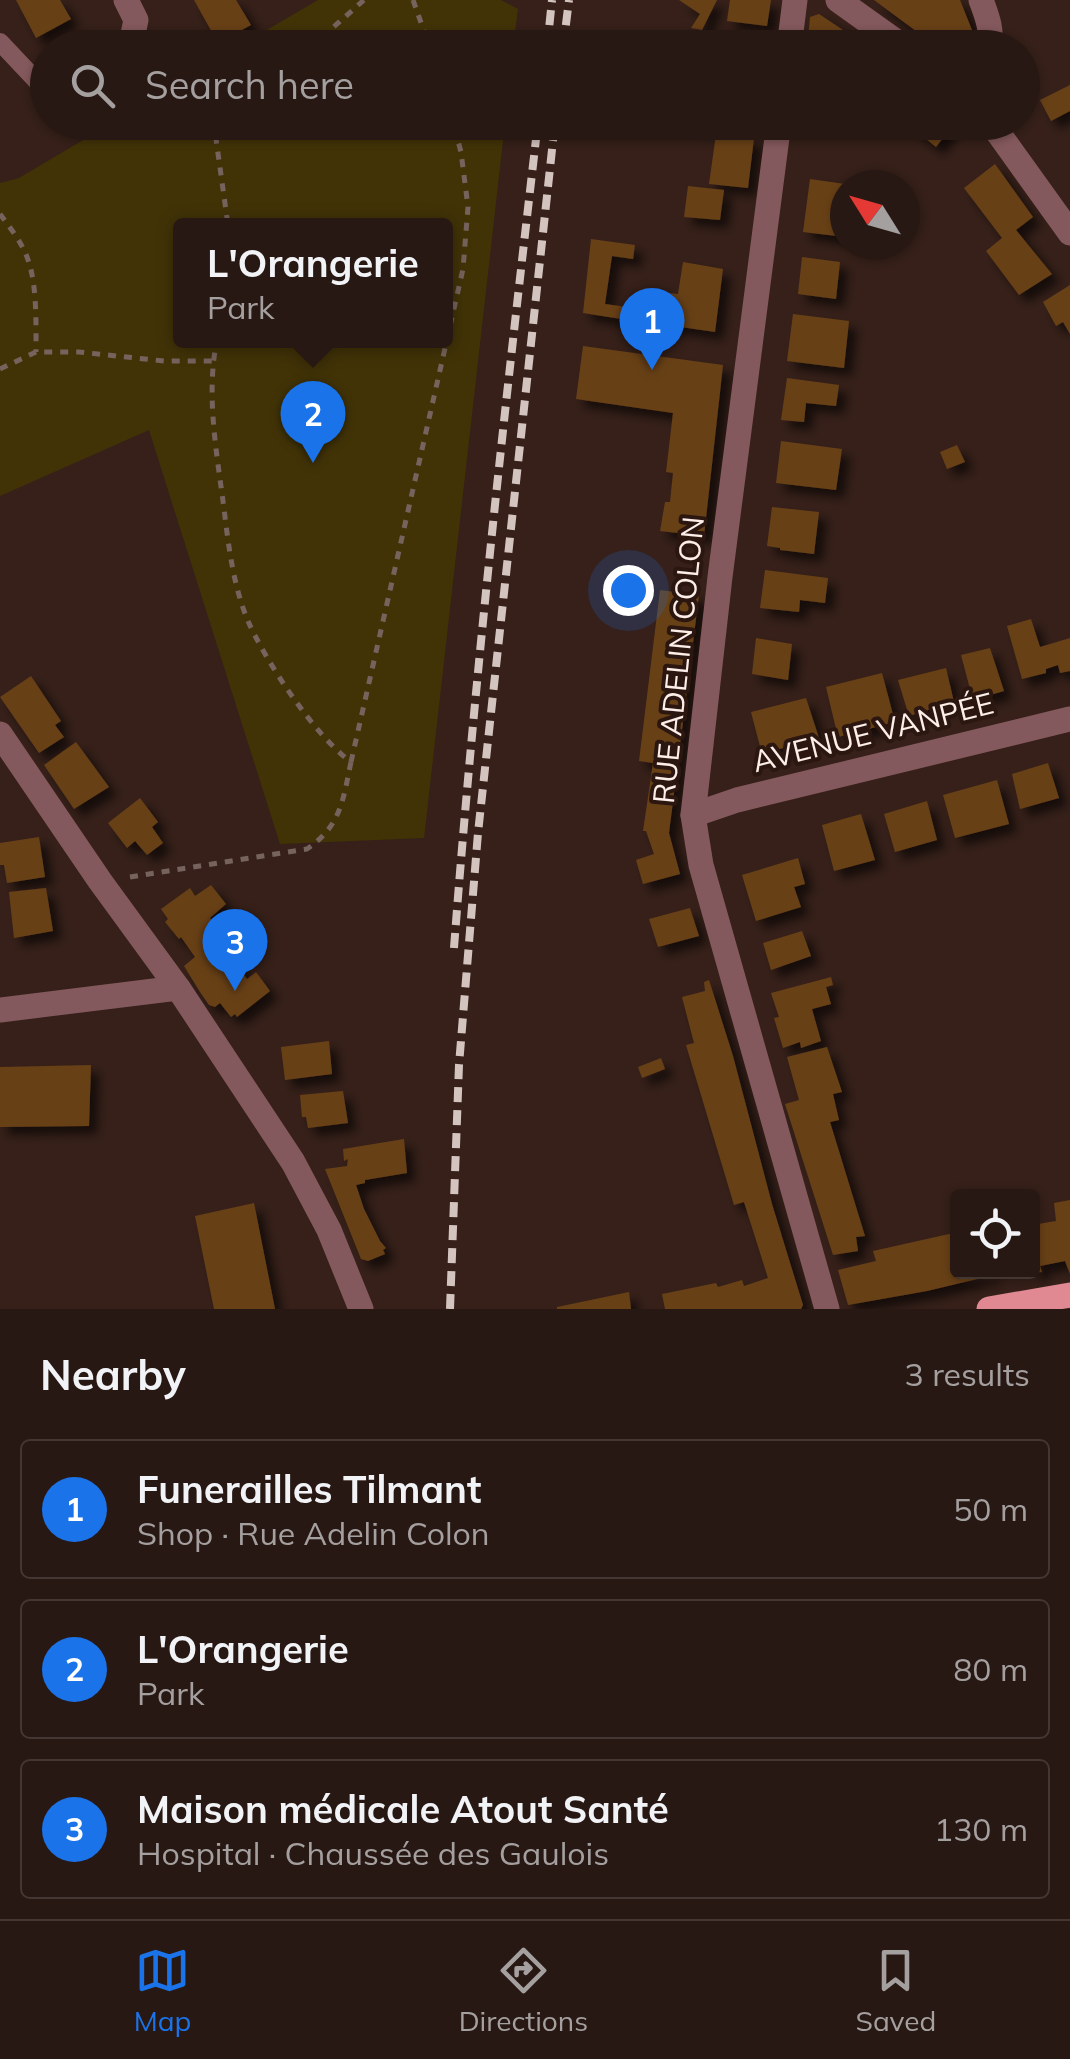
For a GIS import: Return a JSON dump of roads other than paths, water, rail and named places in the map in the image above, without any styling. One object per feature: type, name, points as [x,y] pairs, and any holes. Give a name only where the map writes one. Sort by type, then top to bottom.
[{"type":"main road","points":[[989,1309],[1070,1295]]},
{"type":"street","points":[[126,0],[136,20],[134,30]]},
{"type":"street","points":[[791,30],[795,0]]},
{"type":"street","points":[[838,0],[880,30]]},
{"type":"street","points":[[981,0],[990,30]]},
{"type":"street","name":"RUE ADELIN COLON","points":[[778,140],[693,815],[701,865],[827,1309]]},
{"type":"street","points":[[1004,140],[1070,233]]},
{"type":"street","name":"AVENUE VANPÉE","points":[[693,815],[737,800],[1070,719]]},
{"type":"street","points":[[0,734],[100,882],[178,988],[293,1162],[329,1230],[361,1309]]},
{"type":"street","points":[[0,1010],[178,988]]},
{"type":"lane","points":[[0,42],[30,74]]},
{"type":"railway","points":[[549,30],[552,0]]},
{"type":"railway","points":[[565,30],[569,0]]},
{"type":"railway","points":[[454,948],[481,638],[536,140]]},
{"type":"railway","points":[[450,1309],[459,1065],[478,833],[553,140]]},
{"type":"place","name":"Funerailles Tilmant","points":[[652,370]]},
{"type":"place","name":"L'Orangerie","points":[[313,463]]},
{"type":"place","name":"Maison médicale Atout Santé","points":[[235,991]]}]
